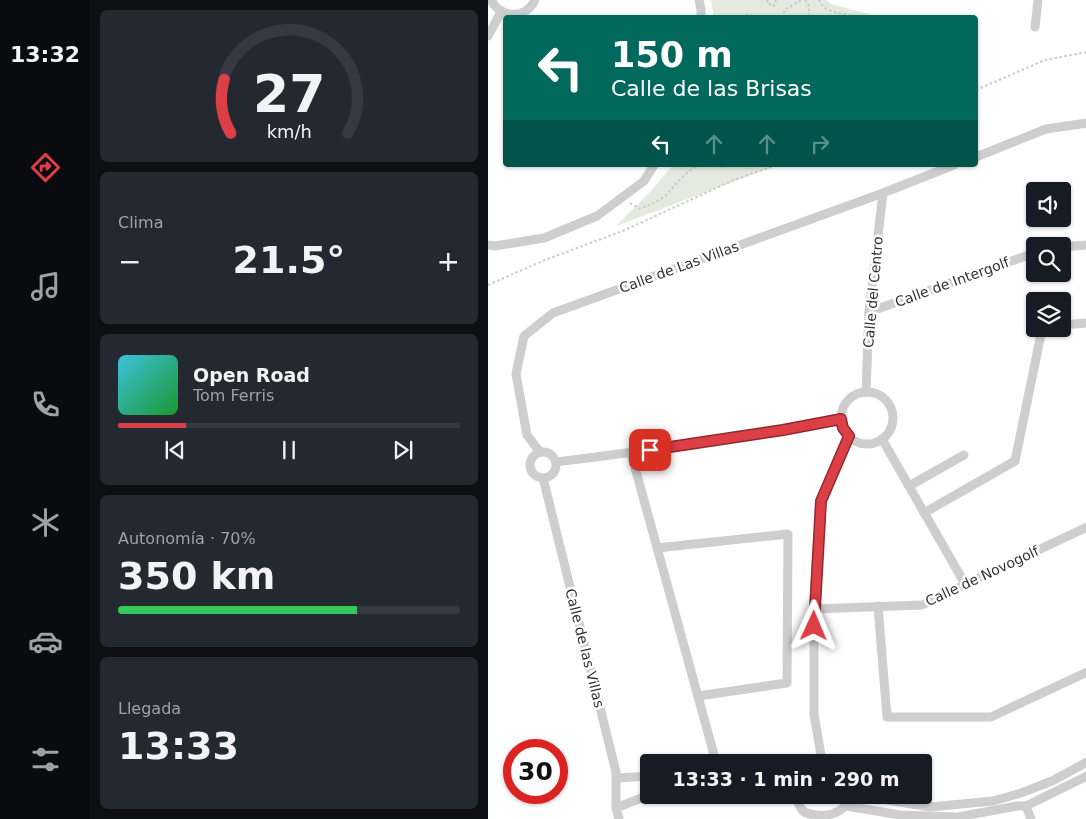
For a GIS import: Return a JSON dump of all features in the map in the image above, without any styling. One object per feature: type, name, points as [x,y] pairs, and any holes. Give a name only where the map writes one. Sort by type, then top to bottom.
[{"type":"street","points":[[491,0],[493,5],[501,12],[513,15],[528,9],[535,0]]},
{"type":"street","points":[[699,0],[701,15]]},
{"type":"street","points":[[1035,27],[1038,0]]},
{"type":"street","points":[[488,36],[501,12]]},
{"type":"street","points":[[978,156],[1046,129],[1086,123]]},
{"type":"street","points":[[488,245],[495,246],[544,238],[597,216],[644,180],[653,167]]},
{"type":"street","name":"Calle de Las Villas","points":[[540,452],[527,435],[516,374],[524,336],[553,313],[883,193],[949,167]]},
{"type":"street","name":"Calle del Centro","points":[[866,392],[869,312],[883,193]]},
{"type":"street","points":[[1071,246],[1086,245]]},
{"type":"street","name":"Calle de Intergolf","points":[[869,312],[1026,256]]},
{"type":"street","points":[[1071,324],[1086,323]]},
{"type":"street","points":[[924,513],[1015,461],[1040,337]]},
{"type":"street","points":[[866,392],[875,393],[883,397],[890,405],[893,423],[890,431],[882,440],[865,444],[849,436],[843,428],[841,419],[847,402],[854,396],[866,392]]},
{"type":"street","points":[[556,462],[631,453],[783,430],[841,419]]},
{"type":"street","points":[[821,754],[814,714],[814,609],[821,501],[849,436]]},
{"type":"street","points":[[882,440],[965,584]]},
{"type":"street","points":[[540,452],[550,454],[556,462],[555,470],[552,474],[543,478],[535,475],[531,467],[533,459],[540,452]]},
{"type":"street","points":[[631,453],[714,754]]},
{"type":"street","points":[[909,486],[964,455]]},
{"type":"street","name":"Calle de las Villas","points":[[543,478],[617,778],[616,808],[619,819]]},
{"type":"street","name":"Calle de Novogolf","points":[[814,609],[922,605],[1086,527]]},
{"type":"street","points":[[657,548],[788,534],[787,683],[698,696]]},
{"type":"street","points":[[878,606],[887,716],[992,717],[1086,672]]},
{"type":"street","points":[[912,804],[930,807],[993,801],[1052,781],[1086,762]]},
{"type":"street","points":[[798,804],[804,812],[812,817],[822,819],[830,818],[846,806],[900,815],[958,817],[1026,806],[1086,776]]},
{"type":"street","points":[[617,778],[640,777]]},
{"type":"street","points":[[616,808],[640,799]]},
{"type":"street","points":[[1026,806],[1031,819]]},
{"type":"path","points":[[768,0],[767,3],[774,6],[776,0]]},
{"type":"path","points":[[785,15],[784,10],[804,0],[809,6],[809,15]]},
{"type":"path","points":[[819,0],[824,8],[848,15]]},
{"type":"path","points":[[978,89],[1045,60],[1086,52]]},
{"type":"path","points":[[622,197],[640,209],[655,203],[694,167]]},
{"type":"path","points":[[488,285],[545,260],[625,230],[736,179],[772,167]]},
{"type":"shaded area","points":[[711,0],[827,0],[831,4],[873,15],[714,15]]},
{"type":"shaded area","points":[[671,167],[773,167],[616,226],[649,193]]},
{"type":"route","points":[[650,450],[783,430],[841,419],[843,428],[849,436],[821,501],[814,626]]}]
